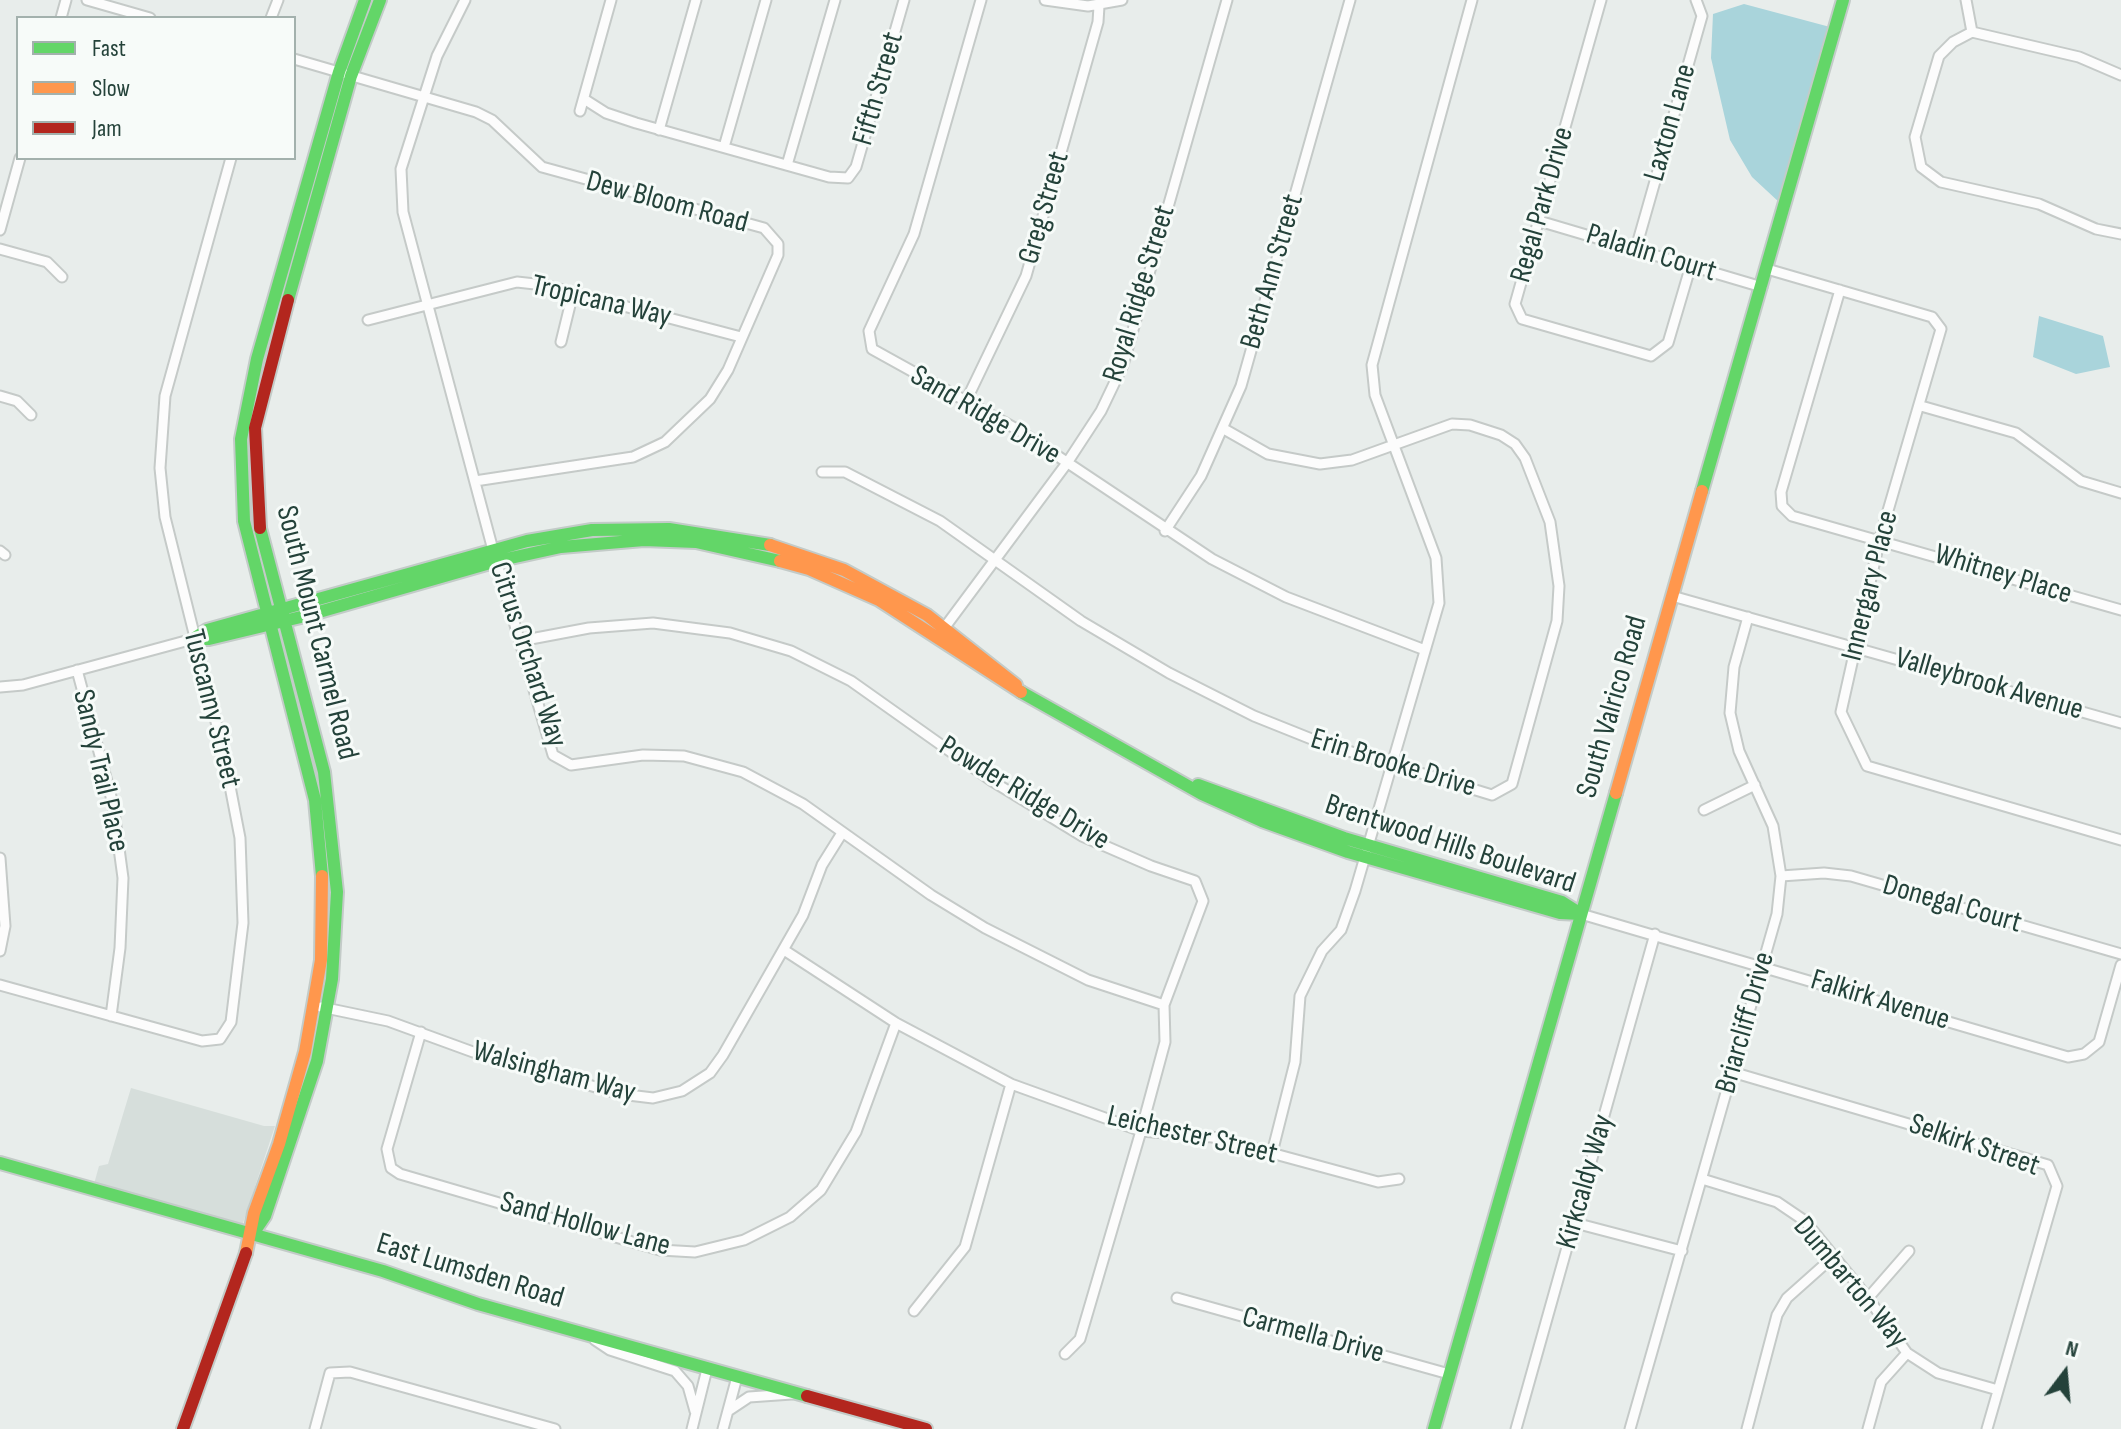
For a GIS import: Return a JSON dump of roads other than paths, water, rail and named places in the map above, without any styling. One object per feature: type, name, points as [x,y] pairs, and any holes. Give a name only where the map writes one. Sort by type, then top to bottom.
[{"type":"street","points":[[87,0],[143,16]]},
{"type":"street","name":"South Mount Carmel Road","points":[[183,1429],[252,1235],[254,1213],[321,1007],[337,922],[330,805],[276,617],[257,510],[255,428],[365,0]]},
{"type":"street","name":"South Mount Carmel Road","points":[[345,74],[380,0]]},
{"type":"street","name":"Citrus Orchard Way","points":[[465,0],[437,56],[401,169],[403,212],[495,556],[553,755],[571,765],[643,755],[710,761],[773,785],[931,895],[997,934],[1088,980],[1164,1005]]},
{"type":"street","points":[[580,111],[611,0]]},
{"type":"street","points":[[659,130],[696,0]]},
{"type":"street","points":[[724,147],[766,0]]},
{"type":"street","points":[[584,99],[618,118],[787,165],[835,0]]},
{"type":"street","name":"Fifth Street","points":[[787,165],[838,179],[851,176],[904,0]]},
{"type":"street","name":"Sand Ridge Drive","points":[[981,0],[914,234],[868,337],[875,353],[966,401],[1067,463],[1165,531],[1286,597],[1425,650]]},
{"type":"street","points":[[1045,0],[1099,6],[1122,0]]},
{"type":"street","name":"Royal Ridge Street","points":[[941,632],[1067,463],[1101,411],[1123,365],[1227,0]]},
{"type":"street","name":"Beth Ann Street","points":[[1165,531],[1201,476],[1241,386],[1350,0]]},
{"type":"street","points":[[1272,1153],[1295,1062],[1300,996],[1322,951],[1341,930],[1439,603],[1436,558],[1374,389],[1373,352],[1472,0]]},
{"type":"street","name":"Regal Park Drive","points":[[1601,0],[1515,304],[1522,319],[1651,356],[1668,343],[1691,265]]},
{"type":"street","name":"Laxton Lane","points":[[1636,248],[1702,16],[1696,0]]},
{"type":"street","name":"South Valrico Road","points":[[1434,1429],[1843,0]]},
{"type":"street","points":[[1966,0],[1972,32]]},
{"type":"street","name":"Greg Street","points":[[966,401],[1026,276],[1098,22],[1099,6]]},
{"type":"street","points":[[2121,75],[2079,57],[1972,32],[1953,42],[1939,56],[1915,137],[1921,167],[1941,182],[2039,204],[2096,229],[2121,234]]},
{"type":"street","name":"Dew Bloom Road","points":[[296,60],[492,120],[542,167],[564,176],[768,231],[778,244],[778,255],[728,370],[710,399],[665,442],[633,457],[475,481]]},
{"type":"street","points":[[0,230],[19,160]]},
{"type":"street","name":"Tuscanny Street","points":[[0,985],[208,1042],[225,1035],[231,1022],[243,923],[240,838],[223,750],[165,517],[160,432],[171,372],[230,160]]},
{"type":"street","name":"Paladin Court","points":[[1539,221],[1762,287]]},
{"type":"street","points":[[0,249],[47,262],[62,277]]},
{"type":"street","name":"Innergary Place","points":[[1767,269],[1932,317],[1941,329],[1880,538],[1841,712],[1867,766],[2121,840]]},
{"type":"street","name":"Tropicana Way","points":[[368,320],[517,282],[573,293],[741,337]]},
{"type":"street","name":"Whitney Place","points":[[1840,290],[1781,492],[1782,506],[1792,516],[1880,538],[2121,610]]},
{"type":"street","points":[[561,342],[573,293]]},
{"type":"street","points":[[0,396],[17,401],[31,415]]},
{"type":"street","points":[[1921,406],[2016,433],[2081,481],[2121,493]]},
{"type":"street","name":"Erin Brooke Drive","points":[[822,472],[845,472],[940,521],[998,559],[1081,621],[1169,673],[1267,722],[1319,742],[1492,795],[1512,784],[1557,621],[1559,586],[1550,522],[1525,458],[1515,444],[1491,432],[1452,424],[1352,460],[1320,464],[1268,454],[1224,429]]},
{"type":"street","name":"Brentwood Hills Boulevard","points":[[276,617],[388,579],[495,556],[592,530],[669,529],[733,536],[791,551],[844,570],[908,603],[941,632],[1022,690],[1093,734],[1185,783],[1366,851],[1562,902],[1581,914]]},
{"type":"street","name":"Brentwood Hills Boulevard","points":[[0,687],[193,639],[207,630],[392,592],[495,556]]},
{"type":"street","points":[[388,579],[392,592]]},
{"type":"street","name":"Valleybrook Avenue","points":[[1672,596],[2121,723]]},
{"type":"street","name":"Briarcliff Drive","points":[[1630,1429],[1777,914],[1781,876],[1773,826],[1739,751],[1730,713],[1734,667],[1748,617]]},
{"type":"street","name":"Powder Ridge Drive","points":[[520,641],[589,628],[653,623],[730,633],[791,651],[851,681],[992,781],[1082,836],[1195,881],[1203,901],[1164,1005],[1165,1042],[1141,1131],[1080,1339],[1065,1354]]},
{"type":"street","name":"Sandy Trail Place","points":[[77,670],[113,804],[123,878],[120,948],[111,1016]]},
{"type":"street","points":[[1704,810],[1755,785]]},
{"type":"street","name":"Walsingham Way","points":[[321,1007],[376,1017],[491,1058],[620,1094],[653,1098],[668,1096],[698,1083],[717,1064],[807,908],[822,865],[842,833]]},
{"type":"street","points":[[0,858],[5,926],[0,951]]},
{"type":"street","name":"Donegal Court","points":[[1781,876],[1824,873],[1851,876],[2121,954]]},
{"type":"street","name":"Falkirk Avenue","points":[[1581,914],[2068,1057],[2084,1054],[2099,1042],[2121,965]]},
{"type":"street","name":"Kirkcaldy Way","points":[[1516,1429],[1655,934]]},
{"type":"street","name":"Leichester Street","points":[[784,950],[896,1023],[1011,1084],[1141,1131],[1212,1137],[1378,1182],[1399,1179]]},
{"type":"street","name":"Sand Hollow Lane","points":[[421,1032],[387,1149],[391,1168],[400,1174],[660,1250],[695,1252],[744,1240],[790,1217],[821,1190],[856,1132],[896,1023]]},
{"type":"street","name":"Selkirk Street","points":[[1732,1072],[2048,1165],[2057,1186],[1987,1429]]},
{"type":"street","points":[[914,1311],[965,1247],[1011,1084]]},
{"type":"street","name":"East Lumsden Road","points":[[0,1163],[383,1271],[478,1304],[926,1429]]},
{"type":"street","name":"Dumbarton Way","points":[[1702,1179],[1777,1202],[1805,1221],[1868,1298],[1907,1353],[1938,1373],[1998,1390]]},
{"type":"street","points":[[1575,1223],[1682,1251]]},
{"type":"street","points":[[1868,1298],[1909,1251]]},
{"type":"street","points":[[1747,1429],[1777,1315],[1787,1298],[1833,1257]]},
{"type":"street","name":"Carmella Drive","points":[[1177,1298],[1449,1374]]},
{"type":"street","points":[[589,1335],[610,1350],[675,1371],[688,1386],[695,1411]]},
{"type":"street","points":[[1868,1429],[1881,1382],[1907,1353]]},
{"type":"street","points":[[692,1429],[707,1369]]},
{"type":"street","points":[[315,1429],[330,1373],[350,1372],[555,1429]]},
{"type":"street","points":[[723,1429],[737,1377]]},
{"type":"street","points":[[728,1411],[749,1397],[799,1394]]},
{"type":"water","points":[[1744,4],[1830,27],[1780,203],[1752,177],[1730,140],[1711,58],[1713,14]]},
{"type":"water","points":[[2039,316],[2103,336],[2110,367],[2076,374],[2033,357]]}]
